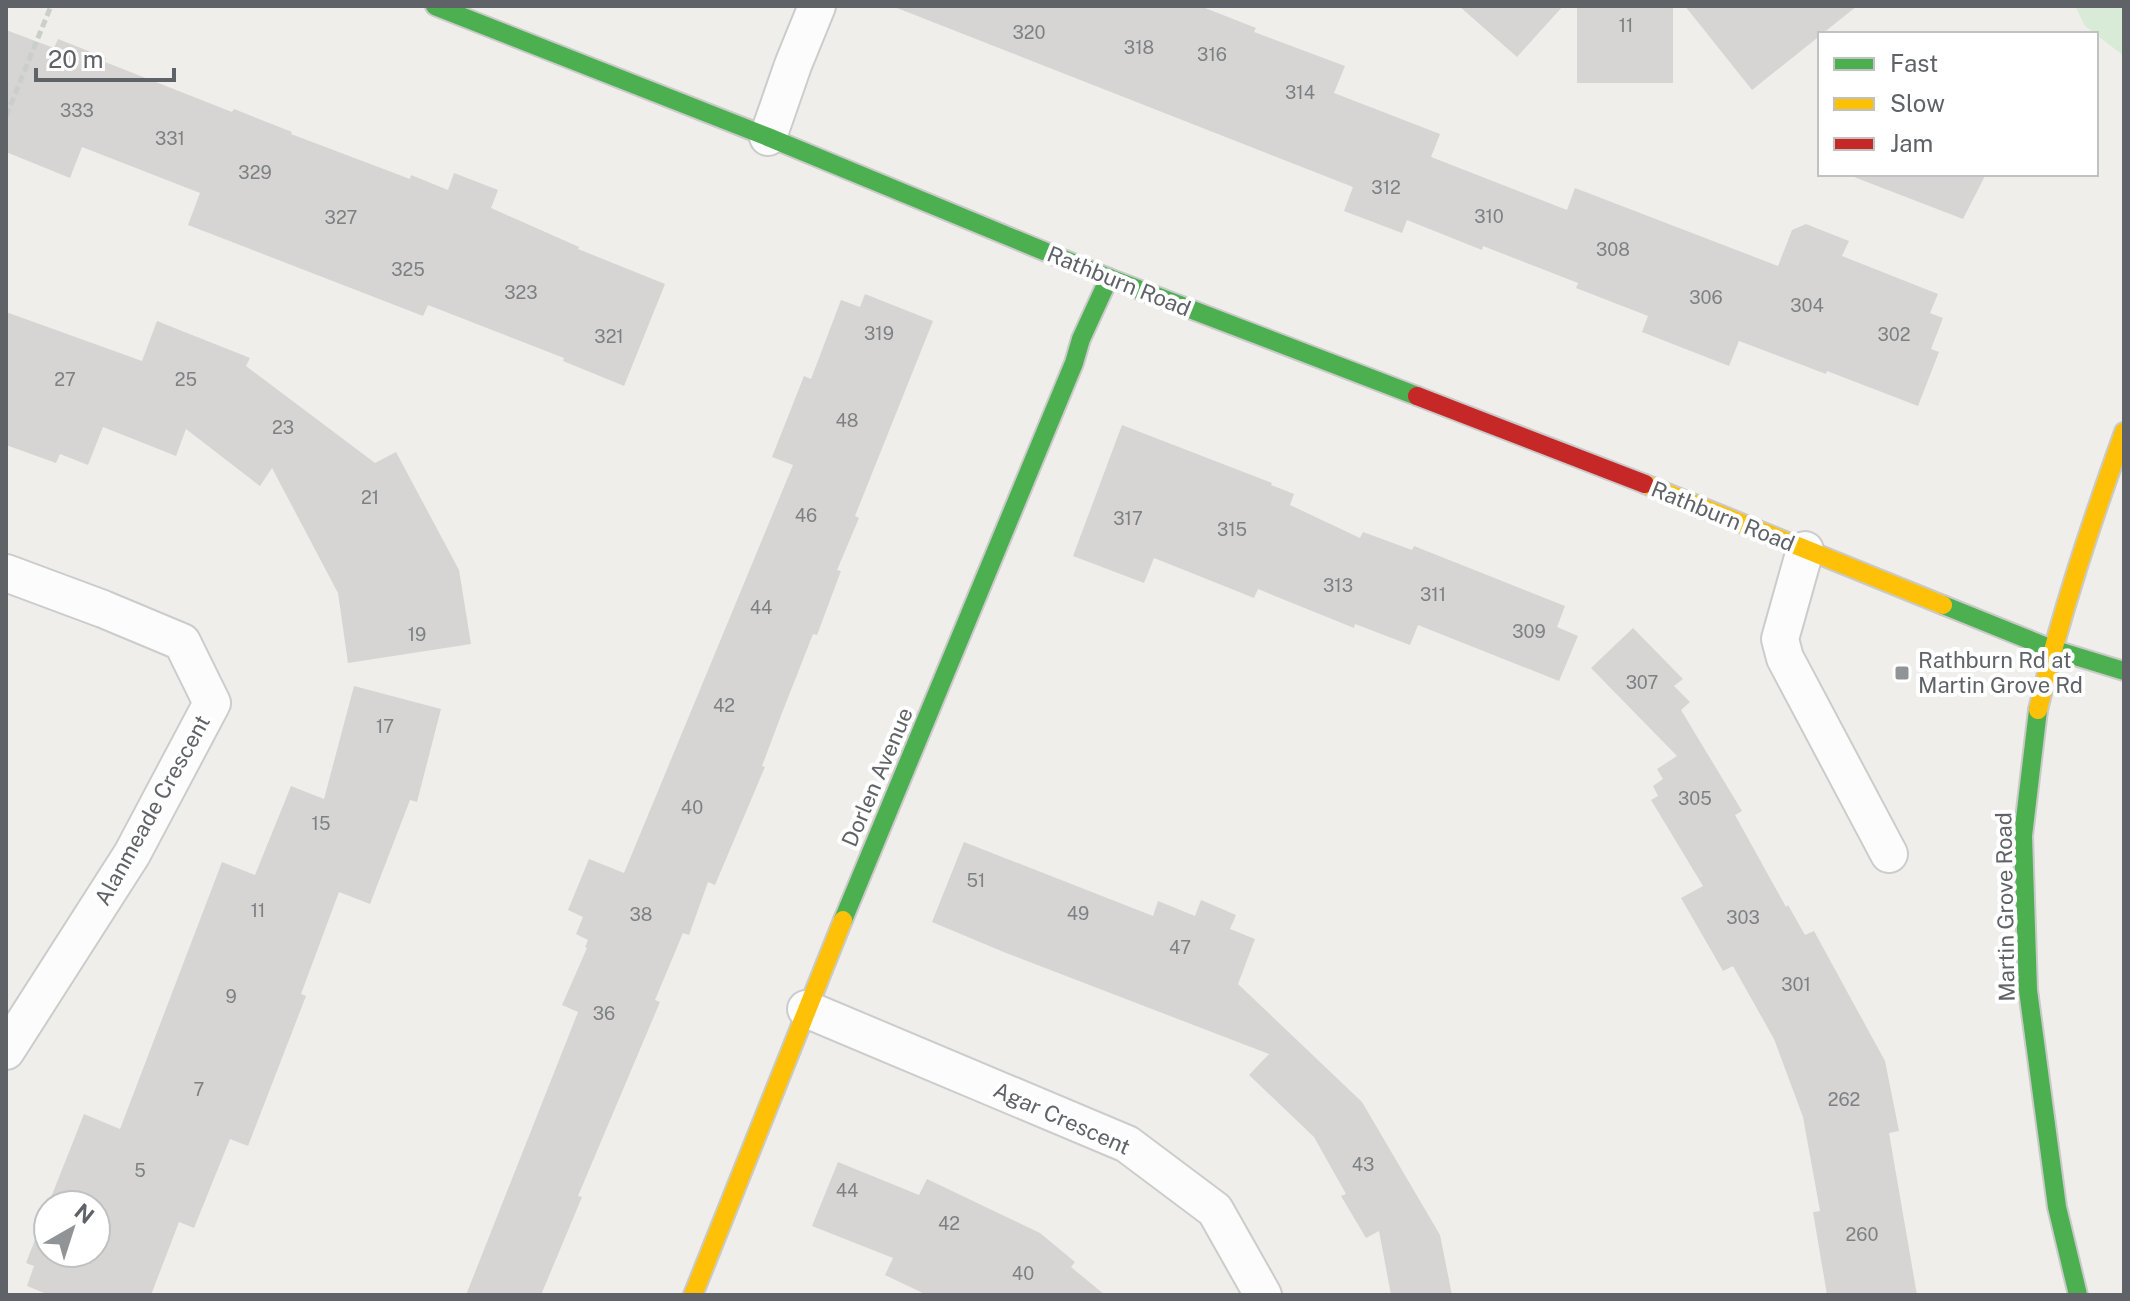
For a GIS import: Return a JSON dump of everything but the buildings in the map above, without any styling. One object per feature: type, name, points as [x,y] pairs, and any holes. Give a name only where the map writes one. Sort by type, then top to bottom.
[{"type":"street","name":"Rathburn Road","points":[[435,6],[768,137],[1109,278],[1685,499],[2052,649],[2124,671]]},
{"type":"street","points":[[768,137],[817,6]]},
{"type":"street","name":"Dorlen Avenue","points":[[693,1295],[806,1009],[1074,363],[1081,339],[1109,278]]},
{"type":"street","name":"Martin Grove Road","points":[[2078,1295],[2057,1207],[2028,990],[2023,836],[2035,721],[2052,649],[2079,559],[2124,432]]},
{"type":"street","name":"Rathburn Road","points":[[1805,550],[1780,639],[1785,658],[1889,854]]},
{"type":"street","name":"Alanmeade Crescent","points":[[6,573],[182,642],[212,703],[132,854],[6,1051]]},
{"type":"street","name":"Agar Crescent","points":[[806,1009],[1127,1144],[1215,1210],[1263,1295]]},
{"type":"path","points":[[6,116],[51,6]]},
{"type":"green space","points":[[2075,6],[2124,6],[2124,56],[2098,36],[2098,32],[2085,26]]},
{"type":"traffic: fast","points":[[435,6],[768,137],[1109,278],[1417,396]]},
{"type":"traffic: fast","points":[[843,920],[1074,363],[1081,339],[1109,278]]},
{"type":"traffic: fast","points":[[1943,605],[2052,649],[2124,671]]},
{"type":"traffic: fast","points":[[2038,710],[2023,836],[2028,990],[2057,1207],[2078,1295]]},
{"type":"traffic: slow","points":[[2038,710],[2077,570],[2124,432]]},
{"type":"traffic: slow","points":[[1645,484],[1943,605]]},
{"type":"traffic: slow","points":[[693,1295],[843,920]]},
{"type":"traffic: jam","points":[[1417,396],[1645,484]]},
{"type":"place","name":"Rathburn Rd at Martin Grove Rd","points":[[1902,673]]}]
